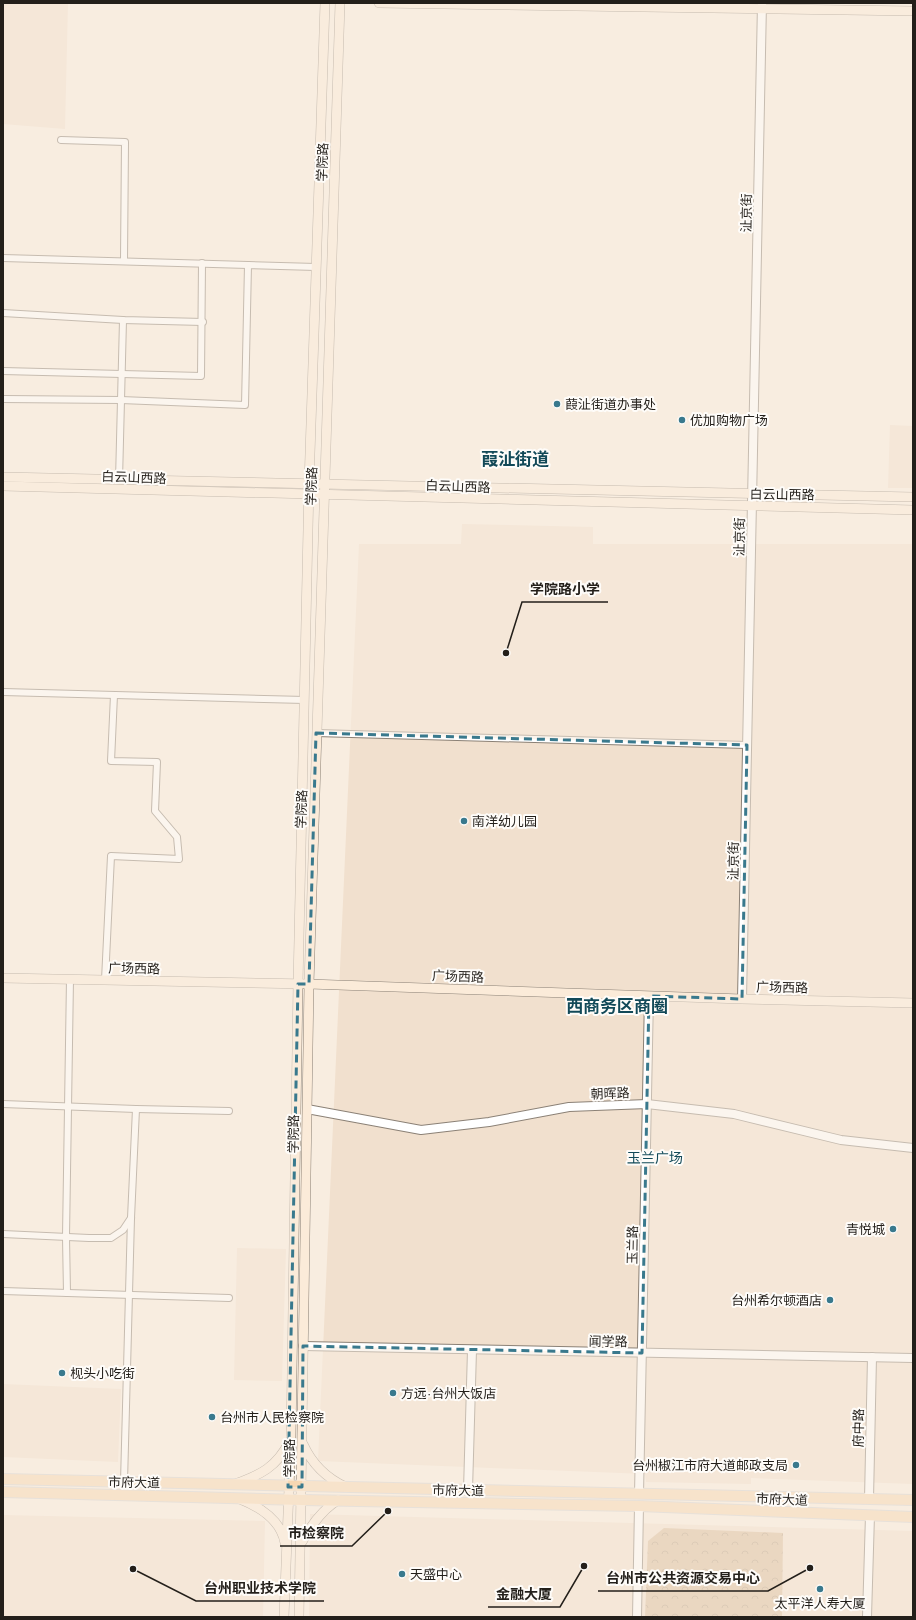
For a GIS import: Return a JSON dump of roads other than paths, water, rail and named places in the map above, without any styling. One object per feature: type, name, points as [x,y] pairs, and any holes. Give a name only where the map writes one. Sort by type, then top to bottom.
[{"type":"main road","name":"学院路","points":[[284,1617],[291,1437],[298,984],[309,484],[325,3]]},
{"type":"main road","name":"学院路","points":[[299,1617],[302,1500],[308,984],[340,3]]},
{"type":"main road","points":[[379,3],[762,6],[913,12]]},
{"type":"main road","name":"白云山西路","points":[[3,477],[913,497]]},
{"type":"main road","name":"白云山西路","points":[[3,486],[752,507],[913,510]]},
{"type":"main road","name":"广场西路","points":[[3,978],[308,984],[742,999],[913,1003]]},
{"type":"main road","points":[[231,1485],[248,1479],[271,1467],[279,1458],[291,1437]]},
{"type":"main road","points":[[302,1442],[317,1467],[334,1481],[350,1488]]},
{"type":"main road","name":"市府大道","points":[[3,1479],[288,1487],[913,1500]]},
{"type":"main road","name":"市府大道","points":[[3,1492],[302,1500],[639,1506],[913,1517]]},
{"type":"main road","points":[[238,1498],[261,1509],[272,1518],[284,1540],[286,1554]]},
{"type":"main road","points":[[301,1545],[315,1521],[330,1505],[338,1500]]},
{"type":"street","name":"沚京街","points":[[742,999],[762,6]]},
{"type":"street","points":[[61,140],[124,142],[124,261]]},
{"type":"street","points":[[3,258],[316,267]]},
{"type":"street","points":[[3,371],[202,376],[202,263]]},
{"type":"street","points":[[3,399],[122,400],[244,405],[248,265]]},
{"type":"street","points":[[3,313],[123,320],[203,322]]},
{"type":"street","points":[[119,480],[123,320]]},
{"type":"street","points":[[3,692],[305,700]]},
{"type":"street","points":[[105,980],[111,856],[179,859],[177,837],[155,811],[157,762],[111,762],[114,695]]},
{"type":"street","points":[[316,733],[747,745]]},
{"type":"street","points":[[67,1293],[66,1237],[70,980]]},
{"type":"street","name":"玉兰路","points":[[639,1494],[649,996]]},
{"type":"street","points":[[3,1104],[229,1111]]},
{"type":"street","name":"朝晖路","points":[[307,1109],[421,1130],[489,1122],[569,1107],[647,1104],[734,1114],[841,1140],[913,1148]]},
{"type":"street","points":[[124,1482],[131,1218],[136,1109]]},
{"type":"street","points":[[3,1234],[111,1238],[123,1230],[131,1218]]},
{"type":"street","points":[[3,1291],[229,1298]]},
{"type":"street","name":"闻学路","points":[[303,1346],[913,1358]]},
{"type":"street","points":[[468,1490],[472,1350]]},
{"type":"street","name":"府中路","points":[[869,1499],[872,1357]]},
{"type":"street","points":[[637,1617],[639,1506]]},
{"type":"street","points":[[867,1617],[870,1515]]},
{"type":"place","name":"葭沚街道办事处","points":[[557,404]]},
{"type":"place","name":"优加购物广场","points":[[682,420]]},
{"type":"place","name":"学院路小学","points":[[506,653]]},
{"type":"place","name":"南洋幼儿园","points":[[464,821]]},
{"type":"place","name":"青悦城","points":[[893,1229]]},
{"type":"place","name":"台州希尔顿酒店","points":[[830,1300]]},
{"type":"place","name":"枧头小吃街","points":[[62,1373]]},
{"type":"place","name":"方远·台州大饭店","points":[[393,1393]]},
{"type":"place","name":"台州市人民检察院","points":[[212,1417]]},
{"type":"place","name":"台州椒江市府大道邮政支局","points":[[796,1465]]},
{"type":"place","name":"市检察院","points":[[388,1511]]},
{"type":"place","name":"金融大厦","points":[[584,1566]]},
{"type":"place","name":"台州市公共资源交易中心","points":[[810,1568]]},
{"type":"place","name":"台州职业技术学院","points":[[133,1569]]},
{"type":"place","name":"天盛中心","points":[[402,1574]]},
{"type":"place","name":"太平洋人寿大厦","points":[[820,1589]]},
{"type":"district","name":"葭沚街道","points":[[515,459]]},
{"type":"district","name":"西商务区商圈","points":[[617,1006]]},
{"type":"district","name":"玉兰广场","points":[[655,1158]]}]
